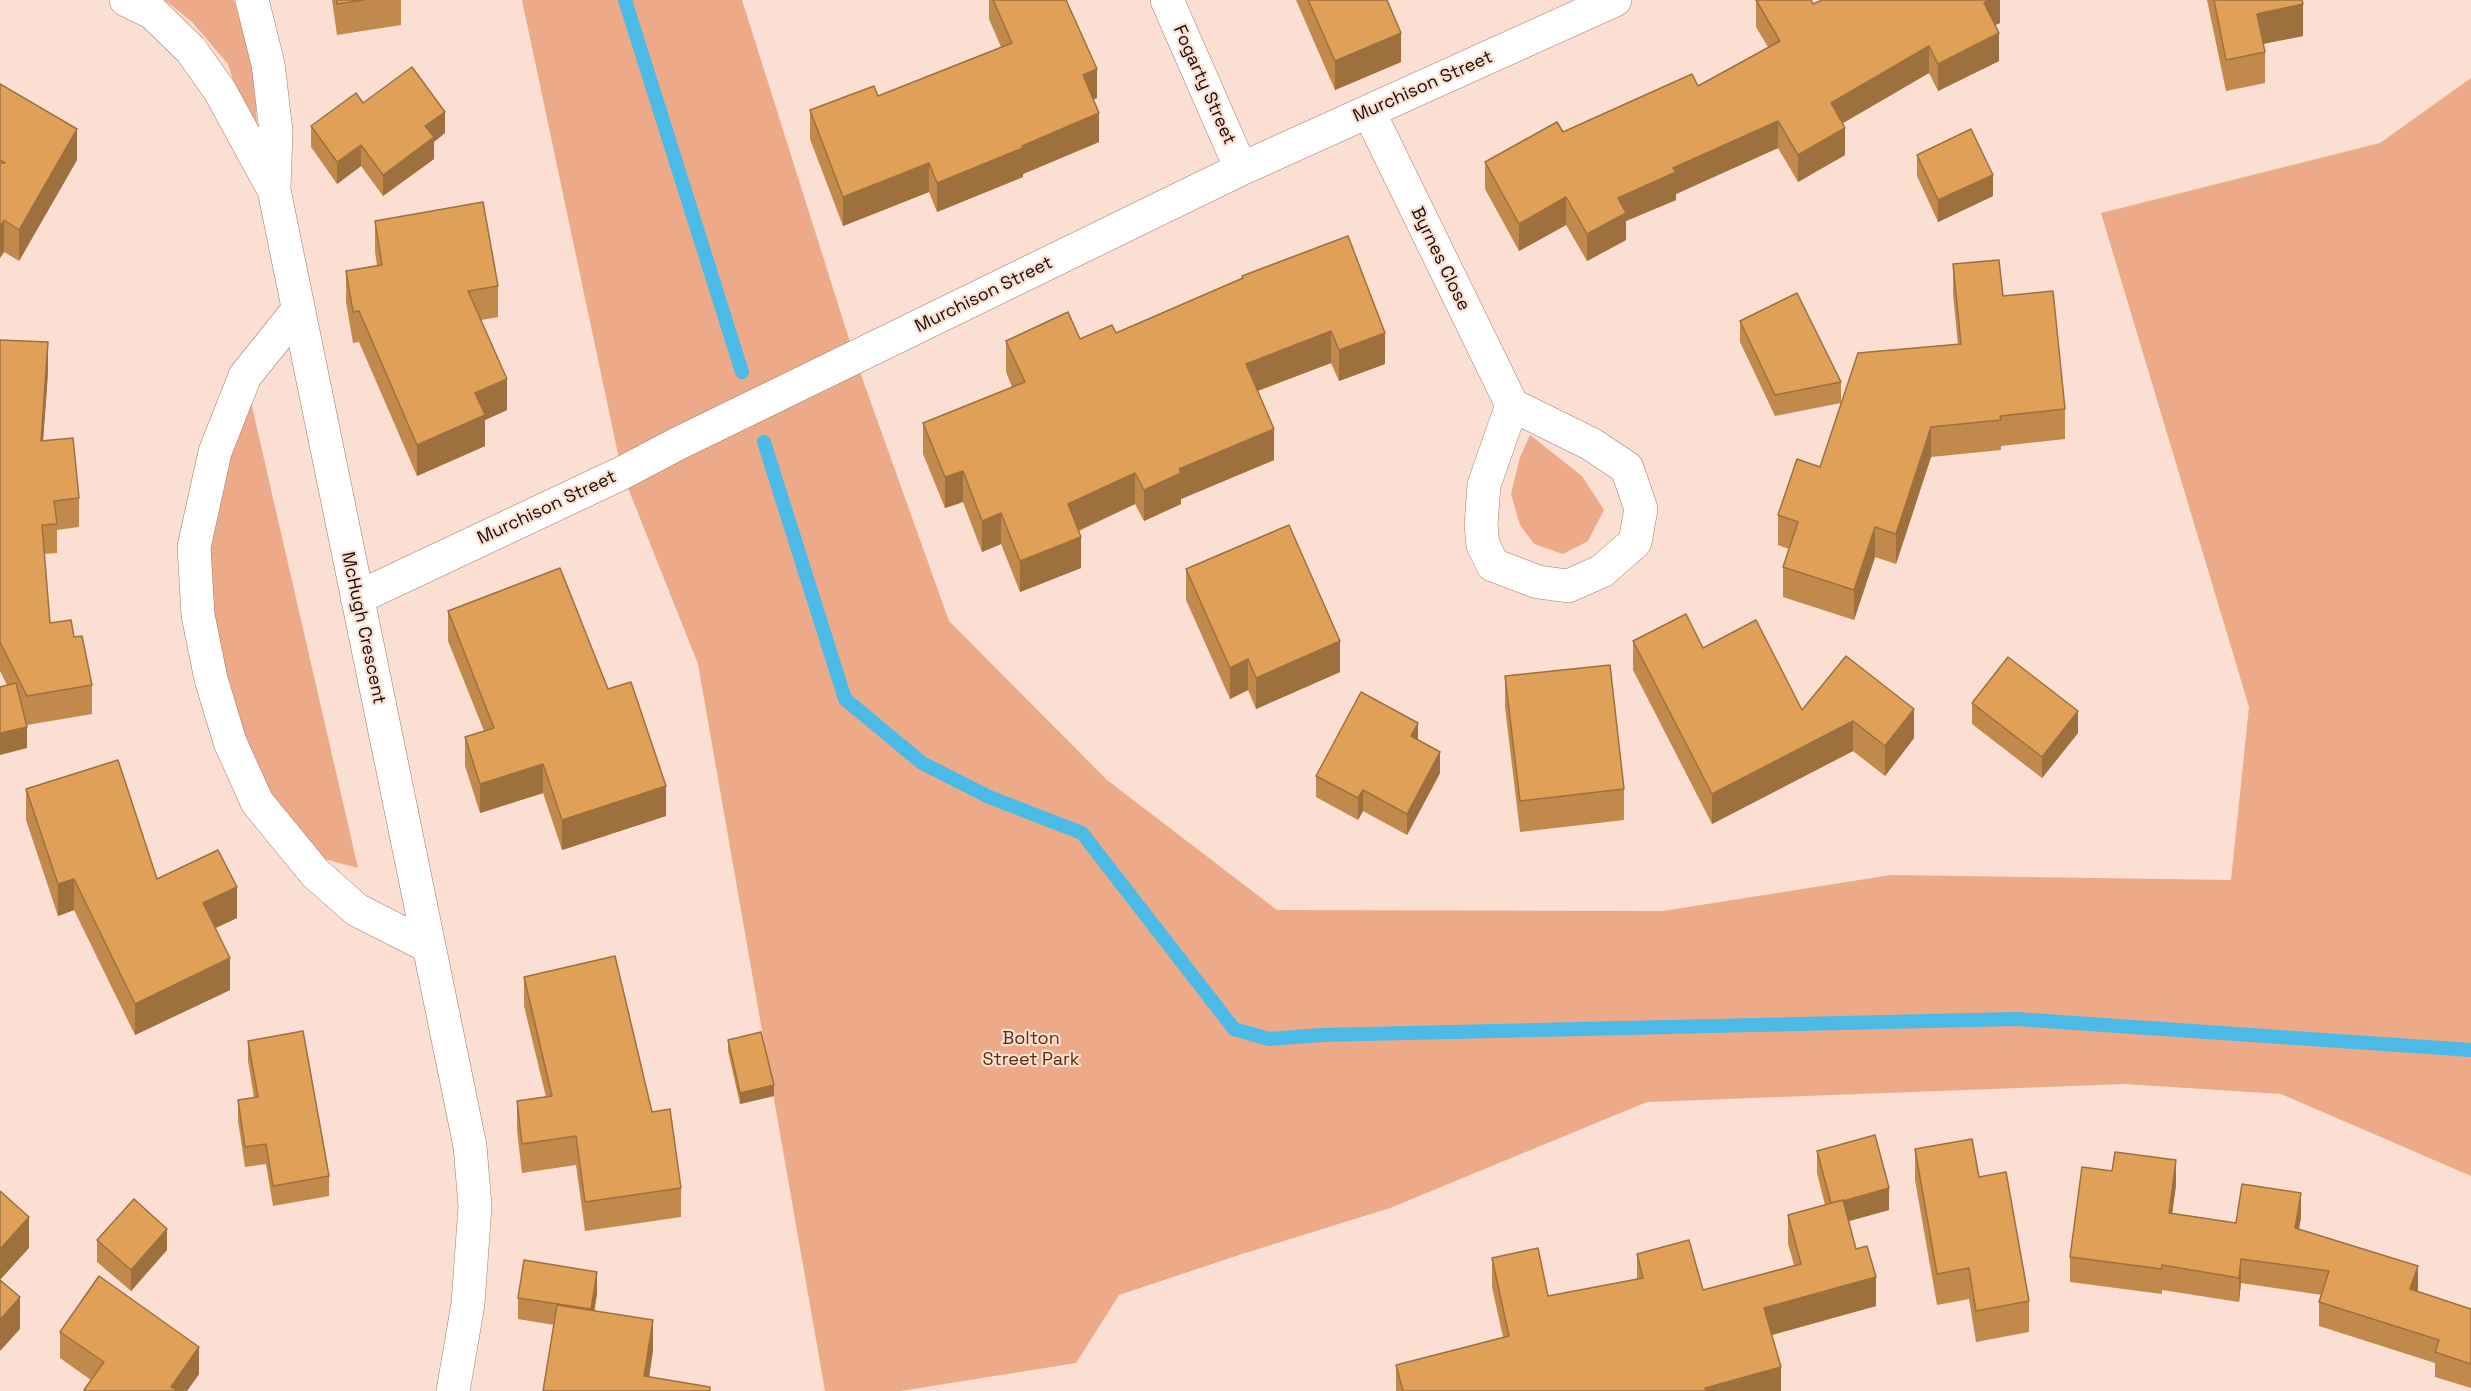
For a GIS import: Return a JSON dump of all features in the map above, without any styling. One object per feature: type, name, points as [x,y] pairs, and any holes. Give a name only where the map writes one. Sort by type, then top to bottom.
[{"type":"street","name":"McHugh Crescent","points":[[126,0],[153,13],[191,50],[220,91],[274,190]]},
{"type":"street","name":"McHugh Crescent","points":[[252,0],[268,64],[275,120],[274,190],[470,1146],[475,1206],[468,1304],[453,1391]]},
{"type":"street","name":"Fogarty Street","points":[[1167,0],[1241,169]]},
{"type":"street","name":"Murchison Street","points":[[357,598],[622,473],[1241,169],[1615,0]]},
{"type":"street","name":"Byrnes Close","points":[[1369,112],[1512,405]]},
{"type":"street","points":[[298,310],[245,376],[215,452],[194,547],[198,615],[211,679],[230,742],[257,802],[308,864],[357,910],[428,946]]},
{"type":"street","points":[[1512,405],[1591,444],[1627,468],[1641,509],[1635,542],[1602,571],[1568,586],[1538,582],[1493,565],[1483,545],[1481,525],[1484,485],[1512,405]]},
{"type":"green space","points":[[165,0],[234,0],[255,72],[257,137],[244,116],[228,64],[192,22]]},
{"type":"green space","name":"Bolton Street Park","points":[[522,0],[742,0],[855,358],[949,621],[1107,780],[1277,910],[1663,911],[1891,875],[2231,880],[2249,707],[2101,213],[2380,143],[2471,78],[2471,1176],[2281,1094],[2124,1084],[1647,1102],[1390,1208],[1119,1295],[1076,1363],[901,1391],[825,1391],[698,664],[622,473]]},
{"type":"green space","points":[[250,398],[358,868],[313,856],[252,769],[207,612],[211,536],[231,431]]},
{"type":"green space","points":[[1530,435],[1582,476],[1604,510],[1588,541],[1563,554],[1534,544],[1520,525],[1511,494],[1520,457]]},
{"type":"building","points":[[337,0],[364,0],[337,4]]},
{"type":"building","points":[[993,0],[1066,0],[1097,69],[1083,75],[1099,113],[1022,146],[1023,148],[937,183],[929,163],[843,197],[810,110],[874,86],[878,96],[1012,43]]},
{"type":"building","points":[[1308,0],[1387,0],[1401,33],[1335,61]]},
{"type":"building","points":[[1756,0],[1811,0],[1813,4],[1822,0],[1990,0],[1984,3],[1999,33],[1938,64],[1929,46],[1831,103],[1845,128],[1798,155],[1778,121],[1673,168],[1676,172],[1618,198],[1626,213],[1587,234],[1566,197],[1519,224],[1485,162],[1557,122],[1563,132],[1692,74],[1698,86],[1780,41]]},
{"type":"building","points":[[2214,0],[2302,0],[2303,4],[2257,14],[2265,52],[2226,60]]},
{"type":"building","points":[[412,67],[445,112],[425,126],[434,137],[383,175],[361,145],[337,162],[311,126],[356,93],[363,103]]},
{"type":"building","points":[[0,84],[77,129],[19,230],[4,220],[0,227],[0,163],[5,163],[0,160]]},
{"type":"building","points":[[1971,129],[1993,175],[1938,200],[1917,155]]},
{"type":"building","points":[[483,202],[498,286],[468,291],[507,379],[475,393],[485,415],[417,445],[359,311],[353,312],[346,271],[382,265],[375,221]]},
{"type":"building","points":[[1348,236],[1385,333],[1339,350],[1331,331],[1246,364],[1274,429],[1179,469],[1181,473],[1144,490],[1135,473],[1068,504],[1081,537],[1020,561],[1001,513],[982,521],[963,471],[945,477],[923,423],[1025,382],[1006,341],[1068,312],[1080,339],[1112,325],[1116,333],[1243,278],[1242,276]]},
{"type":"building","points":[[1999,260],[2003,296],[2053,291],[2065,409],[2000,416],[2001,420],[1931,427],[1896,534],[1875,527],[1854,590],[1783,567],[1798,522],[1778,515],[1797,459],[1820,467],[1858,353],[1961,344],[1953,264]]},
{"type":"building","points":[[1797,293],[1841,382],[1775,395],[1740,321]]},
{"type":"building","points":[[0,340],[48,342],[41,441],[73,438],[79,498],[54,501],[57,524],[42,525],[50,623],[71,620],[74,637],[82,636],[92,685],[27,696],[0,642]]},
{"type":"building","points":[[1289,525],[1340,641],[1256,678],[1248,659],[1230,668],[1186,569]]},
{"type":"building","points":[[560,568],[608,689],[631,682],[666,786],[562,820],[543,764],[480,784],[465,737],[494,728],[448,611]]},
{"type":"building","points":[[1686,614],[1703,648],[1756,620],[1802,710],[1846,656],[1914,709],[1885,746],[1853,721],[1712,794],[1633,641]]},
{"type":"building","points":[[2008,657],[2078,711],[2042,757],[1972,703]]},
{"type":"building","points":[[1610,665],[1624,789],[1520,801],[1505,676]]},
{"type":"building","points":[[16,683],[27,727],[0,733],[0,687]]},
{"type":"building","points":[[1361,692],[1418,723],[1411,736],[1440,752],[1407,814],[1363,790],[1358,798],[1316,776]]},
{"type":"building","points":[[118,760],[157,879],[218,850],[237,887],[203,903],[230,958],[135,1004],[74,879],[58,884],[26,789]]},
{"type":"building","points":[[615,956],[652,1112],[670,1109],[681,1188],[585,1202],[576,1136],[522,1144],[517,1101],[552,1096],[524,977]]},
{"type":"building","points":[[303,1031],[329,1176],[273,1186],[266,1144],[245,1147],[238,1100],[258,1097],[248,1041]]},
{"type":"building","points":[[761,1032],[774,1085],[740,1093],[728,1040]]},
{"type":"building","points":[[1875,1135],[1889,1188],[1831,1203],[1817,1151]]},
{"type":"building","points":[[1972,1139],[1979,1177],[2006,1172],[2029,1301],[1976,1311],[1969,1268],[1937,1274],[1915,1149]]},
{"type":"building","points":[[2115,1152],[2176,1160],[2169,1213],[2236,1223],[2242,1184],[2301,1193],[2295,1228],[2418,1266],[2410,1289],[2471,1309],[2471,1364],[2435,1352],[2439,1340],[2319,1302],[2329,1271],[2241,1259],[2239,1278],[2162,1265],[2162,1269],[2070,1257],[2082,1167],[2112,1171]]},
{"type":"building","points":[[0,1191],[29,1217],[0,1249]]},
{"type":"building","points":[[134,1199],[167,1229],[131,1270],[97,1240]]},
{"type":"building","points":[[1843,1200],[1856,1249],[1867,1246],[1876,1277],[1764,1308],[1781,1367],[1705,1388],[1706,1391],[1403,1391],[1396,1365],[1509,1336],[1492,1258],[1538,1248],[1548,1296],[1643,1278],[1637,1254],[1689,1240],[1703,1290],[1801,1264],[1788,1215]]},
{"type":"building","points":[[524,1260],[597,1272],[591,1309],[518,1298]]},
{"type":"building","points":[[99,1276],[199,1347],[171,1387],[179,1391],[84,1390],[104,1362],[60,1332]]},
{"type":"building","points":[[0,1280],[20,1297],[0,1320]]},
{"type":"building","points":[[557,1305],[653,1320],[644,1376],[710,1387],[710,1391],[543,1391]]},
{"type":"waterway","points":[[625,0],[742,372]]},
{"type":"waterway","points":[[764,442],[845,699],[922,763],[989,797],[1082,833],[1234,1029],[1269,1039],[1321,1035],[2016,1019],[2471,1050]]}]
